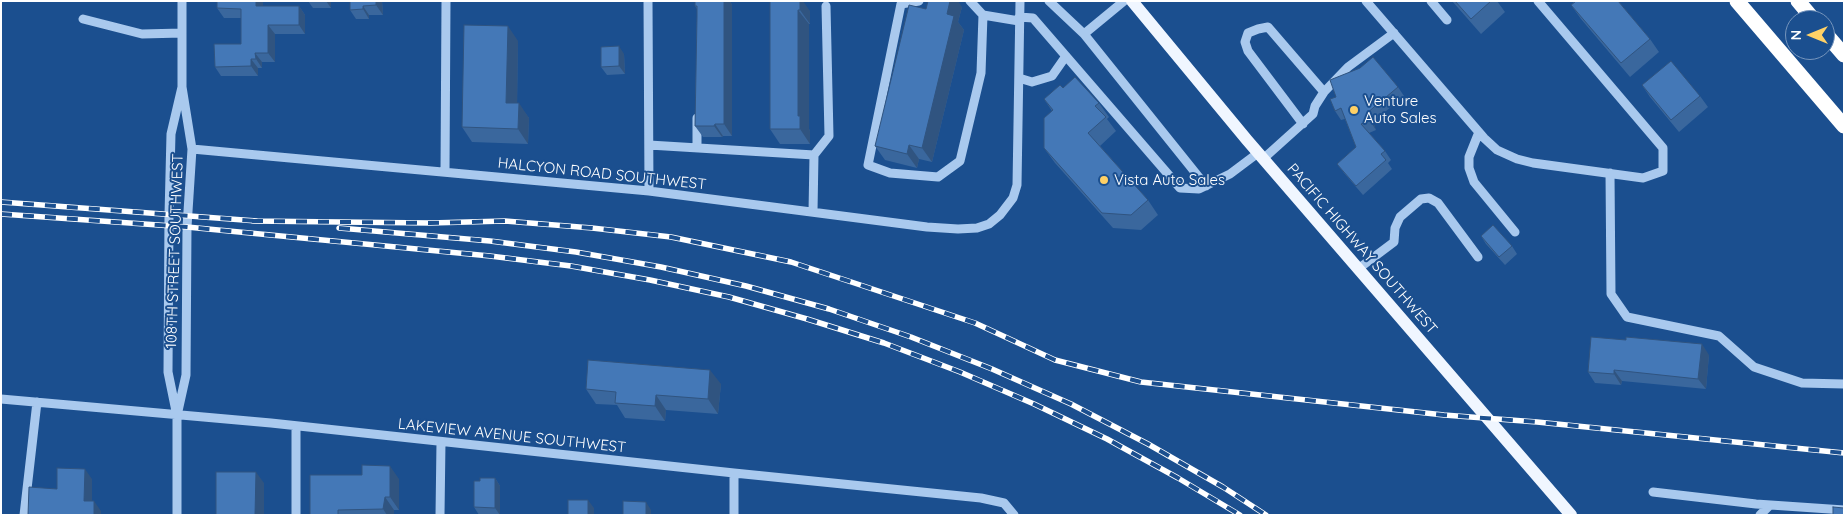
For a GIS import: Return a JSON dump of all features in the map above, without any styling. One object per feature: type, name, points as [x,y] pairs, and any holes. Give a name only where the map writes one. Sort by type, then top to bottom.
[{"type":"highway","points":[[1737,1],[1844,126]]},
{"type":"highway","points":[[1835,45],[1844,55]]},
{"type":"main road","name":"PACIFIC HIGHWAY SOUTHWEST","points":[[1132,1],[1261,156],[1571,515]]},
{"type":"street","name":"108TH STREET SOUTHWEST","points":[[177,416],[186,375],[187,227],[192,149],[182,87],[182,1]]},
{"type":"street","points":[[445,172],[446,1]]},
{"type":"street","points":[[648,1],[649,191]]},
{"type":"street","points":[[919,1],[901,4],[868,165],[890,173],[938,177],[960,161],[981,73],[983,15]]},
{"type":"street","points":[[970,1],[983,15],[1019,19],[1033,18],[1180,188],[1199,189],[1261,156],[1313,114],[1315,106],[1324,92],[1348,67],[1394,33]]},
{"type":"street","points":[[1020,1],[1019,78],[1032,82],[1052,76],[1066,56]]},
{"type":"street","points":[[1049,1],[1084,34],[1206,186]]},
{"type":"street","points":[[1084,34],[1124,1]]},
{"type":"street","points":[[1366,1],[1494,148],[1517,159],[1642,178],[1663,171],[1663,148],[1538,1]]},
{"type":"street","points":[[1431,1],[1447,20]]},
{"type":"street","points":[[813,212],[814,155],[829,136],[826,6]]},
{"type":"street","points":[[84,19],[142,34],[182,33]]},
{"type":"street","points":[[1303,124],[1248,51],[1245,42],[1248,33],[1268,27],[1324,92]]},
{"type":"street","name":"HALCYON ROAD SOUTHWEST","points":[[192,149],[649,191],[958,229],[977,228],[989,224],[1003,212],[1013,198],[1018,185],[1019,78]]},
{"type":"street","name":"108TH STREET SOUTHWEST","points":[[177,515],[177,416],[168,372],[169,215],[172,134],[182,87]]},
{"type":"street","points":[[697,148],[698,110]]},
{"type":"street","points":[[1479,132],[1469,157],[1469,168],[1474,182],[1515,232]]},
{"type":"street","points":[[649,145],[814,155]]},
{"type":"street","points":[[1610,173],[1611,294],[1627,317],[1719,336],[1754,367],[1802,383],[1844,384]]},
{"type":"street","points":[[1358,269],[1394,242],[1395,228],[1400,217],[1421,199],[1429,198],[1438,203],[1478,257]]},
{"type":"street","name":"LAKEVIEW AVENUE SOUTHWEST","points":[[1,399],[296,426],[981,498],[1004,503],[1014,515]]},
{"type":"street","points":[[24,515],[37,402]]},
{"type":"street","points":[[296,426],[296,515]]},
{"type":"street","points":[[440,515],[441,442]]},
{"type":"street","points":[[734,473],[734,515]]},
{"type":"street","points":[[1653,492],[1770,505],[1844,510]]},
{"type":"street","points":[[1760,515],[1770,505]]},
{"type":"building","points":[[217,1],[256,1],[256,6],[299,6],[299,25],[268,25],[268,53],[255,53],[256,59],[251,59],[251,66],[215,67],[214,44],[241,44],[241,9],[217,8]]},
{"type":"building","points":[[350,1],[376,1],[376,5],[350,10]]},
{"type":"building","points":[[695,1],[724,1],[724,124],[715,124],[714,126],[695,126],[697,6],[695,6]]},
{"type":"building","points":[[770,1],[800,1],[800,10],[798,10],[798,116],[800,116],[800,129],[770,129]]},
{"type":"building","points":[[928,1],[950,1],[947,14],[954,16],[922,148],[909,145],[907,154],[875,146],[909,5],[926,9]]},
{"type":"building","points":[[1455,1],[1491,1],[1471,19]]},
{"type":"building","points":[[1574,1],[1618,1],[1650,39],[1621,63],[1571,5]]},
{"type":"building","points":[[464,25],[508,26],[506,103],[519,103],[518,129],[462,127]]},
{"type":"building","points":[[619,46],[619,66],[601,67],[601,47]]},
{"type":"building","points":[[1373,57],[1398,87],[1367,113],[1370,121],[1361,124],[1385,151],[1381,154],[1386,160],[1356,186],[1337,164],[1356,147],[1341,108],[1335,111],[1330,99],[1336,97],[1330,80],[1360,68]]},
{"type":"building","points":[[1671,61],[1700,96],[1671,120],[1642,85]]},
{"type":"building","points":[[1075,77],[1099,103],[1095,106],[1106,117],[1088,133],[1148,200],[1131,215],[1102,213],[1044,148],[1044,118],[1053,110],[1044,99],[1060,85],[1063,88]]},
{"type":"building","points":[[1493,225],[1512,246],[1499,257],[1481,236]]},
{"type":"building","points":[[1591,337],[1626,340],[1626,337],[1702,344],[1698,379],[1614,370],[1614,374],[1588,372]]},
{"type":"building","points":[[588,360],[710,370],[708,399],[656,395],[655,406],[615,403],[616,392],[586,389]]},
{"type":"building","points":[[362,465],[390,466],[390,497],[385,497],[383,509],[338,510],[338,515],[310,515],[310,475],[362,475]]},
{"type":"building","points":[[57,468],[85,469],[84,501],[94,501],[94,515],[28,515],[29,487],[57,489]]},
{"type":"building","points":[[216,472],[256,472],[255,515],[216,515]]},
{"type":"building","points":[[480,478],[495,478],[495,508],[474,507],[474,481],[480,481]]},
{"type":"building","points":[[568,500],[588,500],[588,515],[568,515]]},
{"type":"building","points":[[623,501],[646,502],[646,515],[623,515]]},
{"type":"building","points":[[1833,507],[1844,508],[1844,515],[1833,515]]},
{"type":"railway","points":[[1,202],[257,221]]},
{"type":"railway","points":[[1,214],[187,227],[490,256],[571,266],[729,297],[884,343],[960,372],[1034,404],[1107,439],[1240,515]]},
{"type":"railway","points":[[252,221],[430,223],[505,221],[671,237],[791,262],[975,323],[1055,360],[1141,382],[1444,415],[1537,422],[1844,453]]},
{"type":"railway","points":[[339,228],[490,241],[576,252],[661,267],[746,286],[829,309],[911,337],[992,369],[1071,404],[1148,444],[1223,487],[1266,515]]},
{"type":"place","name":"Venture Auto Sales","points":[[1354,110]]},
{"type":"place","name":"Vista Auto Sales","points":[[1104,180]]}]
